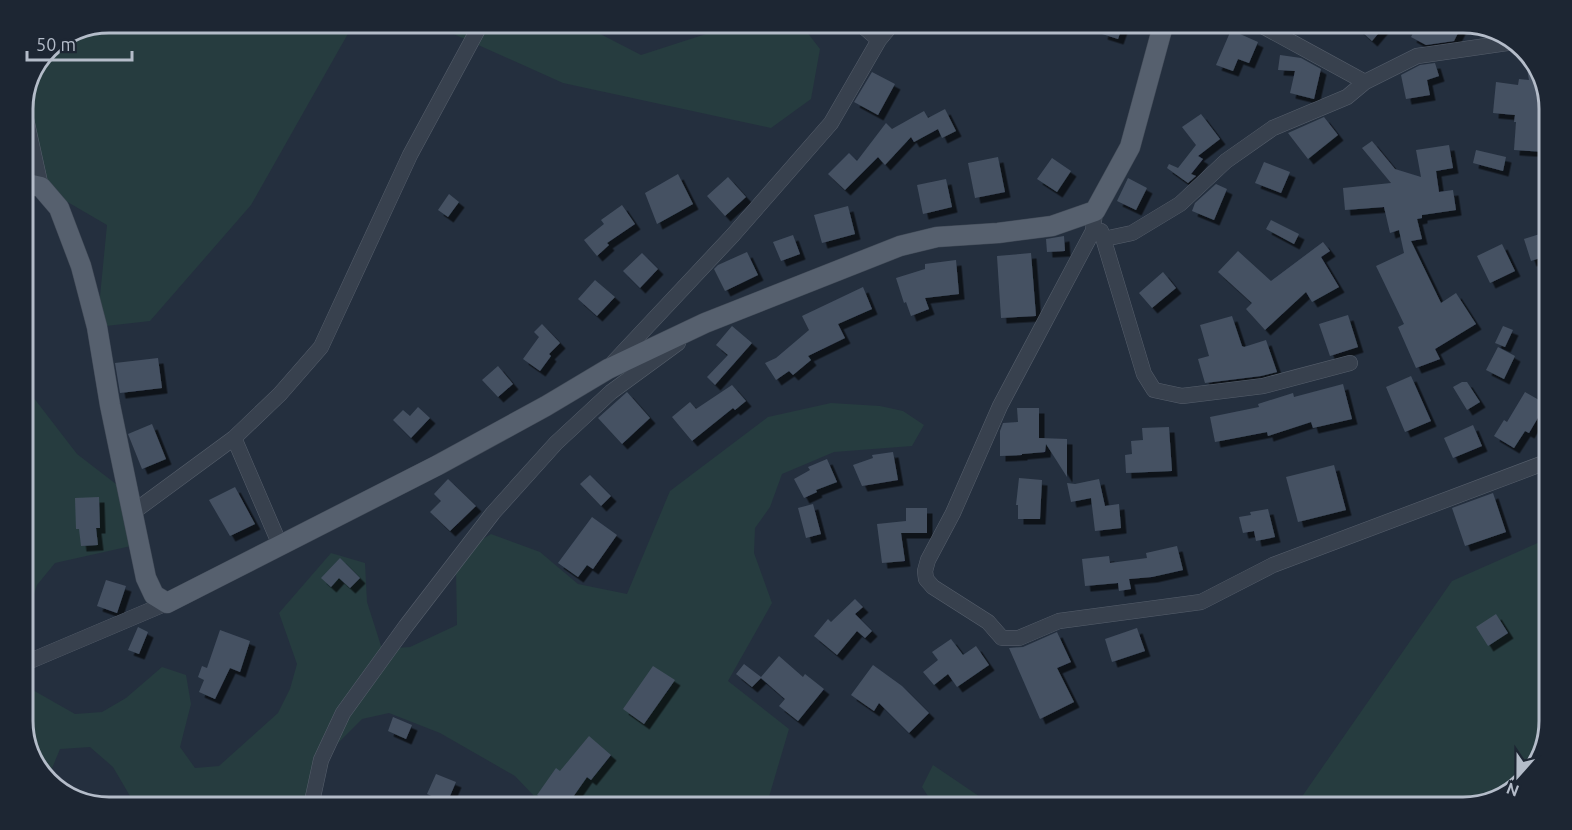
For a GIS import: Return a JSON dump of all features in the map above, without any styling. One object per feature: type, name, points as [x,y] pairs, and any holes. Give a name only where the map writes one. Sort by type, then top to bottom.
[{"type":"main road","points":[[33,186],[59,208],[81,266],[97,327],[146,578],[154,595],[166,603],[438,465],[608,369],[705,323],[900,246],[937,237],[998,233],[1052,226],[1095,211],[1130,147],[1161,33]]},
{"type":"street","points":[[132,513],[234,438],[280,394],[321,347],[410,155],[476,33]]},
{"type":"street","points":[[871,33],[879,40]]},
{"type":"street","points":[[608,369],[732,235],[831,123],[885,33]]},
{"type":"street","points":[[1275,33],[1365,82]]},
{"type":"street","points":[[1104,239],[1132,232],[1180,204],[1226,161],[1273,128],[1347,97],[1365,82],[1417,56],[1501,44]]},
{"type":"street","points":[[1095,211],[1144,374],[1154,390],[1182,396],[1263,386],[1350,363]]},
{"type":"street","points":[[1095,211],[1093,231],[1000,406],[953,513],[928,560],[925,571],[926,579],[933,586],[988,622],[1002,638],[1019,638],[1059,621],[1201,602],[1273,565],[1539,465]]},
{"type":"street","points":[[313,797],[321,760],[343,713],[406,626],[493,513],[556,443],[611,392],[705,323]]},
{"type":"street","points":[[234,438],[280,545]]},
{"type":"street","points":[[33,661],[166,603]]},
{"type":"green space","points":[[109,33],[348,33],[251,205],[150,321],[97,327],[107,225],[33,182],[33,104],[41,76],[59,52],[80,39],[94,34]]},
{"type":"green space","points":[[451,33],[598,33],[641,55],[709,33],[808,33],[820,49],[811,99],[771,128],[563,83]]},
{"type":"green space","points":[[33,397],[77,454],[138,501],[131,546],[55,563],[37,585],[33,597]]},
{"type":"green space","points":[[831,403],[880,406],[903,411],[924,425],[912,446],[834,452],[782,474],[770,507],[755,528],[754,553],[772,603],[728,681],[789,729],[769,797],[534,797],[515,776],[440,733],[389,713],[362,719],[321,760],[316,797],[130,797],[113,767],[90,747],[60,749],[51,770],[41,754],[34,736],[33,690],[75,714],[102,712],[126,698],[162,667],[186,675],[191,704],[180,747],[195,768],[219,766],[278,713],[290,689],[297,664],[279,613],[331,553],[365,563],[367,602],[382,649],[410,647],[457,625],[456,571],[468,548],[491,534],[540,552],[578,584],[627,594],[670,491],[768,417]]},
{"type":"green space","points":[[1539,542],[1539,721],[1536,740],[1526,763],[1505,784],[1492,791],[1473,796],[1302,797],[1452,581]]},
{"type":"green space","points":[[933,765],[980,797],[928,797],[922,787]]},
{"type":"building","points":[[1102,33],[1120,33],[1118,39]]},
{"type":"building","points":[[1230,33],[1238,33],[1258,42],[1249,63],[1238,59],[1233,71],[1216,65]]},
{"type":"building","points":[[1363,33],[1379,33],[1372,41]]},
{"type":"building","points":[[1413,33],[1458,33],[1454,41],[1426,45],[1411,37]]},
{"type":"building","points":[[1280,55],[1301,58],[1321,69],[1314,99],[1290,93],[1295,71],[1278,70]]},
{"type":"building","points":[[1435,63],[1439,76],[1427,80],[1430,95],[1406,99],[1401,75],[1420,65]]},
{"type":"building","points":[[1527,69],[1538,94],[1539,152],[1514,150],[1515,115],[1493,113],[1496,82],[1518,85],[1519,79],[1529,80]]},
{"type":"building","points":[[872,72],[895,84],[878,115],[854,102]]},
{"type":"building","points":[[945,109],[956,131],[942,138],[938,129],[914,142],[911,137],[885,165],[878,157],[845,190],[828,174],[849,153],[857,161],[886,123],[892,129],[924,111],[928,118]]},
{"type":"building","points":[[1201,114],[1220,139],[1198,156],[1203,159],[1191,174],[1196,176],[1188,183],[1167,168],[1169,164],[1178,168],[1196,145],[1182,127]]},
{"type":"building","points":[[1324,117],[1338,135],[1308,159],[1288,133]]},
{"type":"building","points":[[1372,141],[1395,169],[1421,177],[1416,150],[1449,145],[1453,168],[1436,171],[1439,192],[1453,190],[1456,210],[1422,215],[1422,218],[1417,219],[1422,239],[1411,241],[1441,303],[1456,293],[1476,324],[1435,349],[1440,359],[1416,368],[1398,327],[1404,324],[1376,266],[1404,253],[1399,230],[1390,233],[1384,207],[1345,210],[1343,188],[1391,183],[1362,148]]},
{"type":"building","points":[[1476,150],[1506,157],[1503,171],[1473,163]]},
{"type":"building","points":[[998,157],[1005,192],[975,198],[968,163]]},
{"type":"building","points":[[1052,158],[1071,171],[1057,192],[1037,179]]},
{"type":"building","points":[[1264,162],[1290,172],[1281,193],[1255,183]]},
{"type":"building","points":[[678,174],[693,204],[657,224],[645,193]]},
{"type":"building","points":[[728,177],[746,197],[725,216],[707,196]]},
{"type":"building","points":[[1128,178],[1147,188],[1136,210],[1117,201]]},
{"type":"building","points":[[946,179],[952,207],[923,214],[917,185]]},
{"type":"building","points":[[1216,184],[1227,189],[1214,220],[1192,211],[1195,203]]},
{"type":"building","points":[[449,194],[459,202],[448,217],[438,210]]},
{"type":"building","points":[[622,205],[635,224],[607,243],[609,245],[597,256],[584,240],[604,224],[601,220]]},
{"type":"building","points":[[848,206],[855,234],[822,243],[814,215]]},
{"type":"building","points":[[1271,220],[1299,234],[1294,244],[1266,229]]},
{"type":"building","points":[[1539,234],[1539,258],[1531,261],[1524,239]]},
{"type":"building","points":[[793,235],[800,254],[781,261],[773,242]]},
{"type":"building","points":[[1064,236],[1065,251],[1047,252],[1046,239]]},
{"type":"building","points":[[1323,242],[1330,251],[1321,257],[1339,287],[1312,302],[1306,292],[1265,330],[1246,309],[1252,303],[1218,272],[1238,251],[1271,281]]},
{"type":"building","points":[[1502,244],[1515,271],[1490,283],[1477,256]]},
{"type":"building","points":[[747,252],[758,275],[725,291],[714,269]]},
{"type":"building","points":[[642,253],[658,269],[640,288],[623,271]]},
{"type":"building","points":[[1031,253],[1036,316],[1001,318],[997,256]]},
{"type":"building","points":[[956,260],[959,294],[925,298],[929,309],[911,316],[896,278],[925,269],[925,264]]},
{"type":"building","points":[[1163,272],[1176,288],[1152,308],[1139,293]]},
{"type":"building","points":[[595,280],[615,297],[597,316],[578,299]]},
{"type":"building","points":[[863,287],[872,309],[838,324],[845,338],[808,356],[811,360],[793,375],[789,371],[776,380],[765,363],[776,358],[809,330],[802,316]]},
{"type":"building","points":[[1348,315],[1358,347],[1330,356],[1319,324]]},
{"type":"building","points":[[1232,316],[1242,346],[1266,340],[1277,372],[1205,383],[1198,359],[1209,356],[1200,325]]},
{"type":"building","points":[[542,324],[560,343],[549,354],[551,356],[540,371],[523,359],[539,337],[534,332]]},
{"type":"building","points":[[732,326],[752,343],[715,385],[707,377],[728,355],[716,345]]},
{"type":"building","points":[[1503,326],[1513,330],[1505,347],[1495,343]]},
{"type":"building","points":[[1498,347],[1515,356],[1504,379],[1486,370]]},
{"type":"building","points":[[158,358],[162,388],[120,393],[115,363]]},
{"type":"building","points":[[498,366],[513,384],[498,397],[482,380]]},
{"type":"building","points":[[1411,376],[1431,421],[1405,432],[1386,387]]},
{"type":"building","points":[[1467,382],[1480,402],[1467,410],[1453,387]]},
{"type":"building","points":[[1343,384],[1352,419],[1313,428],[1311,422],[1268,436],[1267,432],[1215,442],[1210,417],[1259,407],[1258,404],[1293,393],[1294,397]]},
{"type":"building","points":[[732,385],[746,401],[735,410],[733,408],[692,441],[672,417],[690,402],[696,409]]},
{"type":"building","points":[[627,392],[650,418],[622,444],[598,418]]},
{"type":"building","points":[[1525,392],[1539,400],[1539,416],[1529,433],[1525,431],[1514,448],[1494,436],[1504,420],[1507,422]]},
{"type":"building","points":[[418,407],[430,418],[411,438],[393,420],[403,410],[410,416]]},
{"type":"building","points":[[1017,408],[1039,408],[1039,438],[1067,439],[1067,477],[1046,444],[1045,452],[1000,456],[1000,431],[1003,423],[1018,422]]},
{"type":"building","points":[[152,424],[166,459],[142,469],[128,434]]},
{"type":"building","points":[[1473,425],[1482,446],[1453,458],[1444,438]]},
{"type":"building","points":[[1169,427],[1172,471],[1126,473],[1125,455],[1132,454],[1131,441],[1143,440],[1142,428]]},
{"type":"building","points":[[893,452],[898,480],[862,486],[853,465],[873,458],[872,455]]},
{"type":"building","points":[[827,459],[837,482],[816,490],[817,492],[804,498],[794,479],[810,470],[808,467]]},
{"type":"building","points":[[1334,465],[1346,510],[1298,522],[1286,477]]},
{"type":"building","points":[[590,475],[611,496],[601,506],[580,484]]},
{"type":"building","points":[[1019,478],[1042,480],[1040,519],[1018,519],[1018,505],[1016,505]]},
{"type":"building","points":[[448,479],[476,506],[450,531],[430,512],[441,501],[434,494]]},
{"type":"building","points":[[1099,479],[1105,506],[1119,504],[1121,528],[1095,531],[1091,498],[1071,502],[1067,483],[1075,484]]},
{"type":"building","points":[[235,487],[255,524],[230,536],[209,500]]},
{"type":"building","points":[[1493,493],[1506,532],[1465,546],[1452,508]]},
{"type":"building","points":[[99,497],[100,528],[96,528],[98,545],[81,546],[79,529],[76,529],[75,498]]},
{"type":"building","points":[[813,504],[821,534],[806,538],[798,508]]},
{"type":"building","points":[[906,508],[927,508],[927,533],[901,533],[905,561],[882,563],[877,524],[906,521]]},
{"type":"building","points":[[1268,509],[1275,537],[1256,541],[1254,531],[1243,533],[1239,517],[1251,515],[1250,512]]},
{"type":"building","points":[[592,517],[617,535],[593,569],[587,565],[578,577],[558,563]]},
{"type":"building","points":[[1177,546],[1183,570],[1152,577],[1129,579],[1131,589],[1119,591],[1118,583],[1085,586],[1082,559],[1109,556],[1110,563],[1147,558],[1146,553]]},
{"type":"building","points":[[340,558],[360,578],[350,588],[339,578],[331,587],[321,578]]},
{"type":"building","points":[[106,580],[126,586],[117,613],[97,606]]},
{"type":"building","points":[[855,599],[863,607],[855,614],[872,631],[865,638],[857,631],[837,655],[814,636],[828,619],[831,622]]},
{"type":"building","points":[[1496,614],[1508,633],[1488,646],[1476,627]]},
{"type":"building","points":[[138,627],[148,632],[139,654],[128,650]]},
{"type":"building","points":[[1137,628],[1145,651],[1112,662],[1105,639]]},
{"type":"building","points":[[220,630],[250,641],[240,672],[230,668],[215,699],[199,692],[204,680],[198,677],[202,666],[207,668]]},
{"type":"building","points":[[1057,632],[1071,662],[1057,668],[1074,702],[1040,719],[1009,648],[1023,647]]},
{"type":"building","points":[[951,639],[963,655],[976,646],[989,665],[957,687],[948,674],[934,685],[923,672],[938,660],[932,652]]},
{"type":"building","points":[[779,656],[803,677],[805,674],[824,689],[798,721],[779,706],[785,699],[761,678],[752,687],[736,674],[744,664],[761,677]]},
{"type":"building","points":[[873,665],[902,686],[929,713],[909,733],[879,703],[874,711],[851,695]]},
{"type":"building","points":[[653,666],[675,680],[644,724],[623,709]]},
{"type":"building","points":[[393,717],[412,725],[406,739],[388,731]]},
{"type":"building","points":[[589,736],[611,755],[591,780],[587,777],[573,797],[540,797],[537,795],[556,768],[560,771]]},
{"type":"building","points":[[436,774],[456,782],[450,797],[434,797],[427,794]]}]
